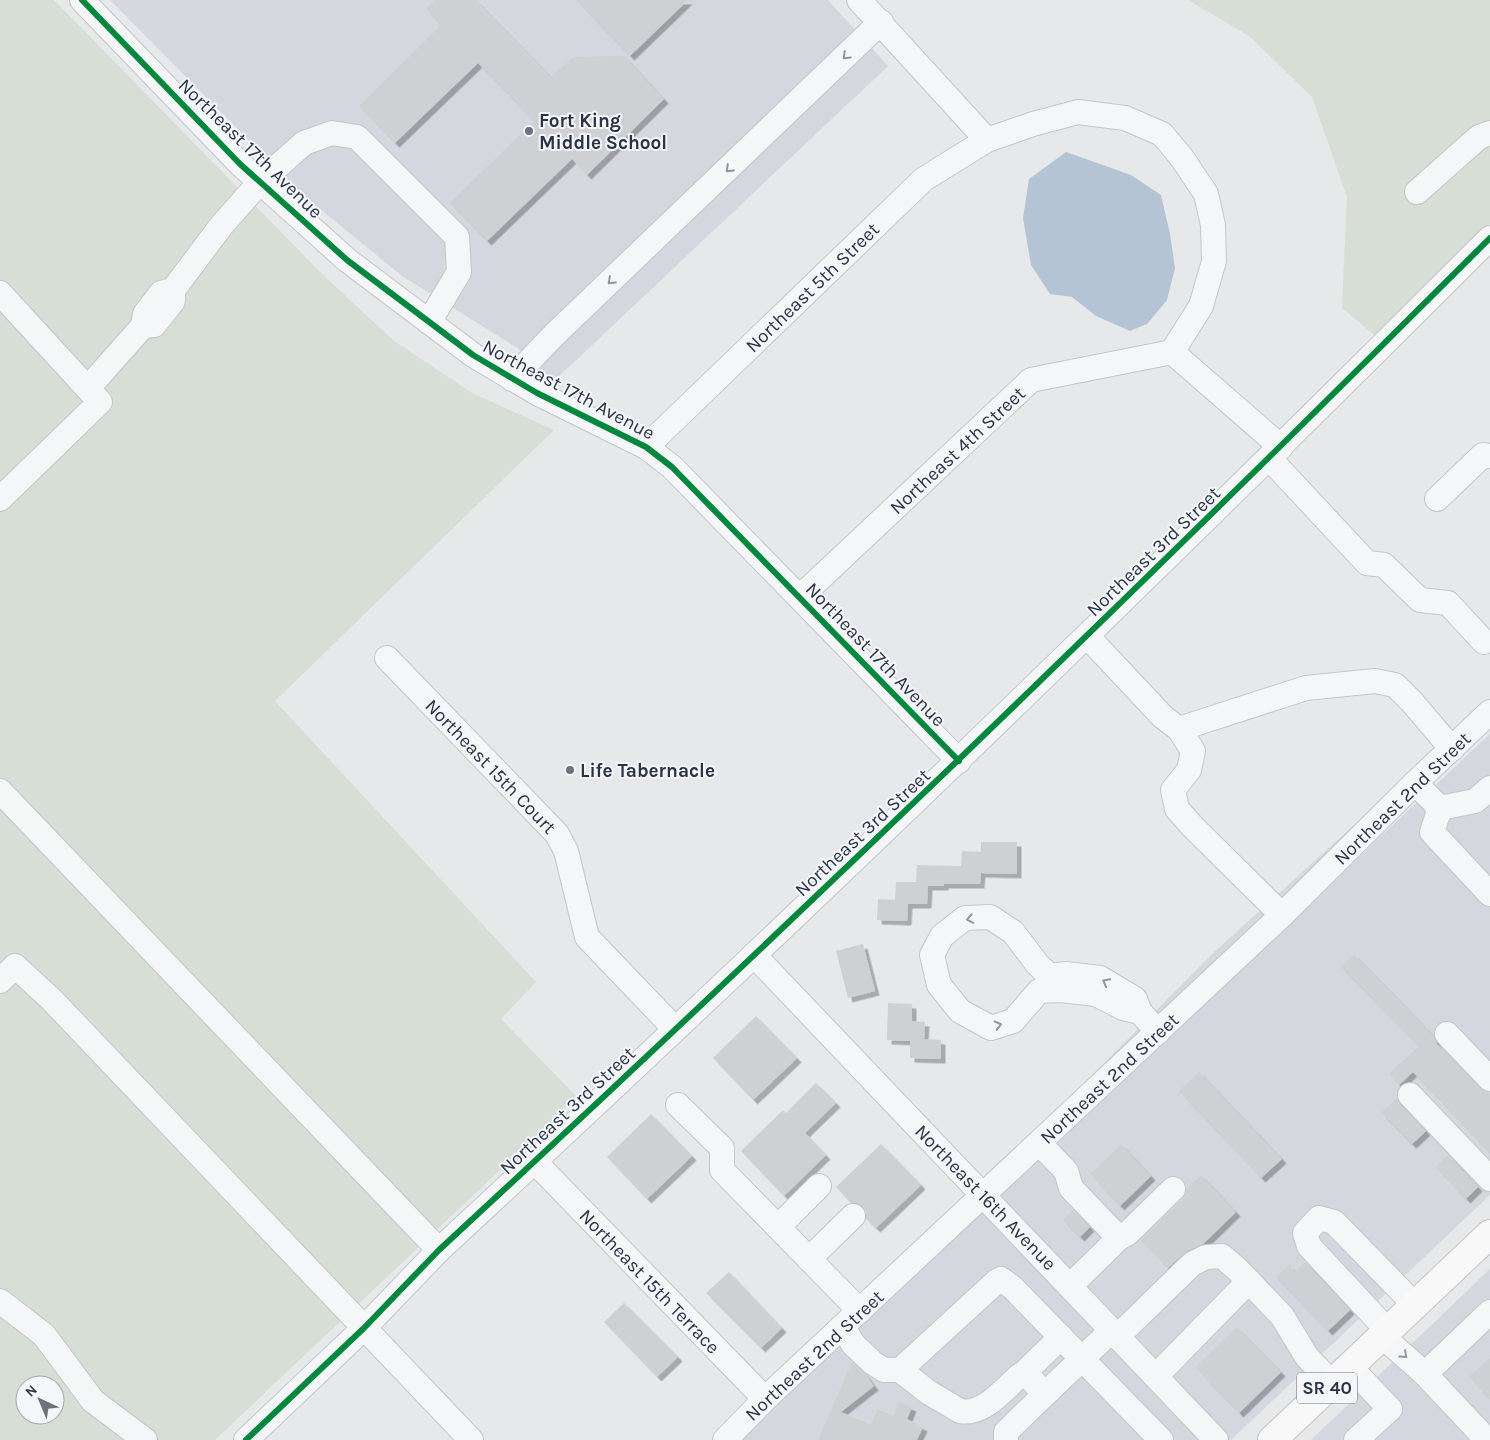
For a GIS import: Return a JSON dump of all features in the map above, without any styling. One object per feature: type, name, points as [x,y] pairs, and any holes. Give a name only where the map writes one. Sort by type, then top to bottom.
[{"type":"main road","name":"SR 40","points":[[1272,1440],[1415,1305],[1486,1245]]},
{"type":"street","name":"Northeast 17th Avenue","points":[[82,0],[240,164],[347,260],[473,355],[537,393],[646,447],[672,467],[959,761]]},
{"type":"street","points":[[859,0],[987,140]]},
{"type":"street","points":[[512,378],[554,335],[881,22]]},
{"type":"street","name":"Northeast 5th Street","points":[[646,447],[924,179],[987,140],[1033,124],[1078,112],[1125,118],[1162,134],[1182,158],[1206,194],[1213,225],[1214,261],[1201,306],[1172,352]]},
{"type":"street","points":[[88,388],[143,326],[145,314],[161,293],[173,290],[221,226],[260,182],[304,143],[332,133],[357,137],[457,237],[459,272],[429,322]]},
{"type":"street","points":[[1417,192],[1479,137],[1490,133]]},
{"type":"street","name":"Northeast 3rd Street","points":[[246,1440],[364,1328],[439,1250],[535,1162],[959,761],[1275,453],[1490,238]]},
{"type":"street","points":[[0,293],[100,402],[0,500]]},
{"type":"street","points":[[1172,352],[1275,453],[1367,562],[1384,565],[1420,600],[1448,603],[1484,642]]},
{"type":"street","name":"Northeast 4th Street","points":[[800,597],[1031,380],[1172,352]]},
{"type":"street","points":[[1437,499],[1483,455],[1490,456]]},
{"type":"street","points":[[1087,636],[1163,717],[1179,729],[1193,751],[1189,770],[1173,790],[1177,809],[1282,915]]},
{"type":"street","name":"Northeast 15th Court","points":[[387,658],[557,834],[566,851],[587,937],[675,1029]]},
{"type":"street","points":[[1179,729],[1306,688],[1375,681],[1396,685],[1452,749]]},
{"type":"street","name":"Northeast 2nd Street","points":[[725,1440],[766,1399],[1282,915],[1415,783],[1490,712]]},
{"type":"street","points":[[1415,783],[1440,808]]},
{"type":"street","points":[[1440,808],[1476,801],[1490,788]]},
{"type":"street","points":[[0,792],[439,1250]]},
{"type":"street","points":[[1440,808],[1432,832],[1490,894]]},
{"type":"street","points":[[1140,1012],[1122,1008],[1096,994],[1060,990],[1039,991],[1013,1021],[991,1028],[960,1011],[954,1005],[938,985],[932,955],[942,936],[966,918],[990,917],[1014,932],[1038,965],[1050,976],[1066,974],[1100,978],[1135,999],[1140,1012],[1158,1032]]},
{"type":"street","name":"Northeast 16th Avenue","points":[[754,955],[1216,1440]]},
{"type":"street","points":[[0,981],[15,966],[51,999],[364,1328],[464,1438]]},
{"type":"street","points":[[1448,1034],[1490,1079]]},
{"type":"street","points":[[1410,1095],[1490,1179]]},
{"type":"street","points":[[678,1105],[722,1148],[722,1170],[860,1311]]},
{"type":"street","points":[[1040,1143],[1066,1171],[1071,1188],[1119,1238]]},
{"type":"street","name":"Northeast 15th Terrace","points":[[535,1162],[766,1399]]},
{"type":"street","points":[[778,1227],[819,1186]]},
{"type":"street","points":[[1070,1286],[1173,1189]]},
{"type":"street","points":[[809,1258],[852,1216]]},
{"type":"street","points":[[1415,1305],[1334,1222],[1319,1218],[1306,1233],[1309,1246],[1385,1333],[1487,1440]]},
{"type":"street","points":[[976,1410],[1006,1436],[1082,1359],[1115,1333],[1192,1264],[1206,1256],[1222,1256],[1250,1281],[1282,1316],[1307,1357],[1341,1375],[1390,1408],[1356,1440]]},
{"type":"street","points":[[900,1370],[996,1280],[1001,1279],[1061,1337],[1161,1440]]},
{"type":"street","points":[[1156,1376],[1250,1281]]},
{"type":"street","points":[[0,1301],[44,1335],[93,1401],[145,1440]]},
{"type":"street","points":[[1425,1374],[1490,1312]]},
{"type":"street","points":[[843,1327],[853,1344],[884,1370],[900,1370],[928,1392],[960,1411],[966,1412],[976,1410],[996,1397],[1061,1337]]},
{"type":"street","points":[[1023,1374],[1028,1376],[1042,1391],[1042,1398]]},
{"type":"shaded area","points":[[0,0],[54,0],[321,273],[394,341],[472,393],[554,430],[275,701],[536,982],[501,1019],[577,1097],[215,1440],[0,1440]]},
{"type":"shaded area","name":"Fort King Middle School","points":[[110,0],[828,0],[888,66],[554,381],[517,348],[402,276],[304,196]]},
{"type":"shaded area","points":[[1188,0],[1490,0],[1490,224],[1377,337],[1342,308],[1347,197],[1312,97],[1249,36]]},
{"type":"shaded area","points":[[1490,701],[1025,1143],[1209,957]]},
{"type":"shaded area","points":[[1490,734],[1490,1195],[1231,1440],[1228,1440],[997,1196]]},
{"type":"shaded area","points":[[984,1208],[1205,1440],[738,1440]]},
{"type":"shaded area","points":[[1490,1269],[1490,1440],[1311,1440]]},
{"type":"water","points":[[1066,152],[1131,175],[1161,195],[1175,268],[1167,300],[1147,324],[1130,331],[1096,316],[1072,297],[1050,294],[1031,265],[1023,218],[1029,179]]},
{"type":"building","points":[[436,0],[476,0],[551,77],[574,57],[624,56],[664,99],[587,175],[572,159],[487,241],[450,203],[534,121],[478,63],[395,143],[359,106],[441,25],[426,9]]},
{"type":"building","points":[[576,0],[688,0],[630,56]]},
{"type":"building","points":[[981,842],[1017,842],[1017,874],[981,873],[980,884],[928,886],[927,904],[908,904],[907,921],[877,920],[878,899],[895,900],[896,882],[916,882],[917,865],[961,866],[962,851],[981,852]]},
{"type":"building","points":[[863,944],[875,991],[848,998],[836,951]]},
{"type":"building","points":[[1354,954],[1434,1036],[1437,1044],[1480,1088],[1490,1094],[1490,1153],[1413,1072],[1399,1085],[1389,1074],[1419,1046],[1341,967]]},
{"type":"building","points":[[888,1003],[912,1004],[912,1021],[925,1022],[924,1039],[941,1040],[941,1059],[910,1058],[910,1041],[887,1040]]},
{"type":"building","points":[[756,1016],[797,1058],[753,1100],[713,1058]]},
{"type":"building","points":[[1199,1072],[1282,1159],[1261,1178],[1179,1091]]},
{"type":"building","points":[[816,1083],[836,1103],[805,1133],[826,1155],[784,1196],[741,1151],[783,1110],[786,1113]]},
{"type":"building","points":[[1397,1098],[1400,1104],[1426,1131],[1412,1144],[1381,1113]]},
{"type":"building","points":[[651,1114],[692,1156],[647,1199],[607,1157]]},
{"type":"building","points":[[881,1144],[921,1185],[876,1228],[866,1219],[866,1212],[862,1206],[857,1203],[851,1203],[836,1187]]},
{"type":"building","points":[[1121,1144],[1151,1176],[1120,1206],[1090,1174]]},
{"type":"building","points":[[1448,1155],[1478,1187],[1466,1199],[1435,1167]]},
{"type":"building","points":[[1201,1175],[1236,1212],[1203,1244],[1186,1252],[1168,1268],[1141,1240],[1183,1199],[1186,1189]]},
{"type":"building","points":[[1073,1210],[1090,1227],[1080,1237],[1063,1220]]},
{"type":"building","points":[[1305,1262],[1350,1310],[1328,1331],[1276,1277],[1289,1265],[1295,1272]]},
{"type":"building","points":[[729,1272],[782,1328],[761,1348],[706,1293]]},
{"type":"building","points":[[624,1303],[678,1357],[657,1377],[604,1322]]},
{"type":"building","points":[[1237,1327],[1281,1372],[1239,1413],[1195,1367]]},
{"type":"building","points":[[1490,1358],[1490,1399],[1469,1377]]},
{"type":"building","points":[[852,1362],[866,1375],[874,1386],[841,1412],[871,1425],[878,1409],[893,1416],[899,1402],[912,1407],[907,1419],[923,1427],[917,1440],[818,1440]]},
{"type":"cycle path","points":[[82,0],[240,164],[347,260],[473,355],[537,393],[646,447],[672,467],[959,761]]},
{"type":"cycle path","points":[[246,1440],[364,1328],[439,1250],[573,1126],[969,749],[1231,495],[1490,238]]},
{"type":"place","name":"Fort King Middle School","points":[[529,131]]},
{"type":"place","name":"Life Tabernacle","points":[[570,770]]}]
